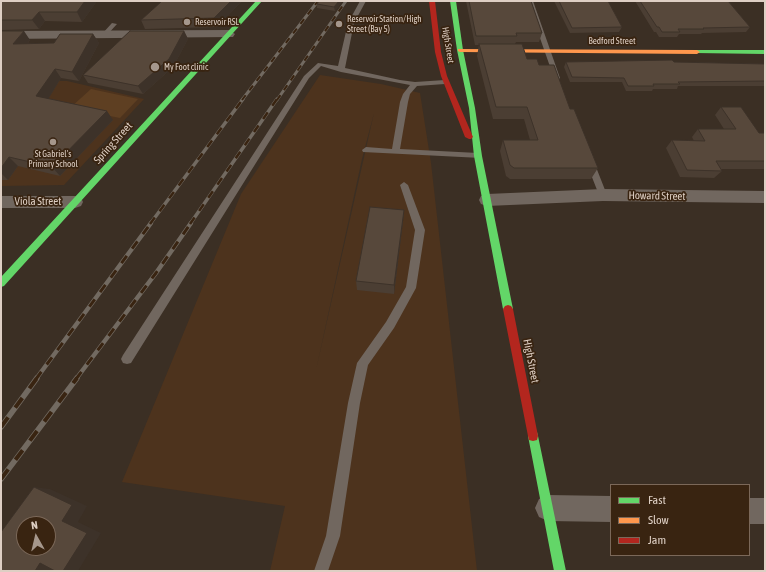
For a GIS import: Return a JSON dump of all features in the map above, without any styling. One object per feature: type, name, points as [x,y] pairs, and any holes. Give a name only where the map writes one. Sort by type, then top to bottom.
[{"type":"main road","name":"Spring Street","points":[[1,283],[259,1]]},
{"type":"main road","name":"Spring Street","points":[[242,19],[269,1]]},
{"type":"main road","name":"High Street","points":[[432,1],[438,52],[445,82],[478,156]]},
{"type":"main road","name":"High Street","points":[[453,1],[478,156],[560,571]]},
{"type":"main road","name":"Bedford Street","points":[[460,50],[765,52]]},
{"type":"main road","points":[[445,82],[467,83]]},
{"type":"street","points":[[1,35],[228,34]]},
{"type":"street","name":"Howard Street","points":[[486,196],[534,199],[550,196],[603,195],[765,197]]},
{"type":"street","name":"Viola Street","points":[[1,202],[75,202]]},
{"type":"street","points":[[548,508],[610,509]]},
{"type":"lane","points":[[341,70],[351,24],[363,1]]},
{"type":"lane","points":[[530,1],[546,50],[561,87]]},
{"type":"lane","points":[[104,35],[114,24]]},
{"type":"lane","points":[[127,359],[228,197],[306,77],[320,64],[341,70],[415,84],[445,82]]},
{"type":"lane","points":[[396,151],[406,98],[415,84]]},
{"type":"lane","points":[[366,150],[478,156]]},
{"type":"lane","points":[[586,151],[603,195]]},
{"type":"lane","points":[[322,571],[333,536],[354,403],[363,363],[390,325],[411,288],[420,230],[404,185]]},
{"type":"shaded area","points":[[320,75],[381,84],[420,93],[431,163],[477,571],[270,571],[285,506],[122,482],[241,194]],"holes":[[[374,113],[316,370],[362,159]]]},
{"type":"shaded area","name":"St Gabriel's Primary School","points":[[39,81],[67,81],[144,99],[64,185],[1,186],[1,88]]},
{"type":"shaded area","points":[[91,89],[138,99],[120,118],[70,108]]},
{"type":"building","points":[[1,1],[85,1],[77,12],[39,12],[32,20],[1,20]]},
{"type":"building","points":[[162,1],[231,1],[214,18],[141,20]]},
{"type":"building","points":[[319,1],[339,1],[334,7],[317,4]]},
{"type":"building","points":[[469,1],[531,1],[542,33],[516,33],[517,36],[476,36]]},
{"type":"building","points":[[559,1],[608,1],[622,27],[572,28]]},
{"type":"building","points":[[640,1],[728,1],[750,27],[678,29],[680,32],[662,32]]},
{"type":"building","points":[[1,31],[24,31],[13,44],[54,43],[60,34],[93,34],[72,72],[55,69],[36,96],[107,111],[52,167],[9,157],[1,168]]},
{"type":"building","points":[[130,31],[184,31],[169,59],[138,86],[83,75]]},
{"type":"building","points":[[479,44],[522,44],[527,59],[537,59],[539,65],[554,65],[570,109],[574,109],[598,168],[514,168],[510,165],[503,140],[538,140],[527,107],[496,107]]},
{"type":"building","points":[[672,60],[674,62],[765,64],[765,81],[678,82],[680,84],[628,86],[624,78],[572,77],[566,62]]},
{"type":"building","points":[[721,107],[741,107],[759,133],[765,133],[765,161],[716,161],[722,171],[687,170],[672,140],[705,141],[698,129],[736,129]]},
{"type":"building","points":[[370,207],[404,210],[394,285],[356,281]]},
{"type":"building","points":[[34,487],[72,505],[62,521],[87,533],[63,571],[55,571],[40,563],[35,571],[1,571],[1,532]]},
{"type":"railway","points":[[242,100],[318,1]]},
{"type":"railway","points":[[277,100],[346,1]]},
{"type":"railway","points":[[150,224],[243,99]]},
{"type":"railway","points":[[190,224],[277,99]]},
{"type":"railway","points":[[36,379],[151,223]]},
{"type":"railway","points":[[76,379],[156,273],[191,223]]},
{"type":"railway","points":[[1,427],[37,378]]},
{"type":"railway","points":[[1,479],[77,378]]},
{"type":"traffic: fast","points":[[1,283],[259,1]]},
{"type":"traffic: fast","points":[[453,1],[460,50],[472,108],[478,156],[508,309]]},
{"type":"traffic: fast","points":[[697,52],[765,52]]},
{"type":"traffic: fast","points":[[533,436],[560,571]]},
{"type":"traffic: slow","points":[[460,50],[697,52]]},
{"type":"traffic: jam","points":[[432,1],[438,52],[444,76],[469,137]]},
{"type":"traffic: jam","points":[[508,309],[533,436]]},
{"type":"place","name":"Reservoir RSL","points":[[187,22]]},
{"type":"place","name":"Reservoir Station/High Street (Bay 5)","points":[[339,24]]},
{"type":"place","name":"My Foot clinic","points":[[155,67]]},
{"type":"place","name":"St Gabriel's Primary School","points":[[53,142]]}]
